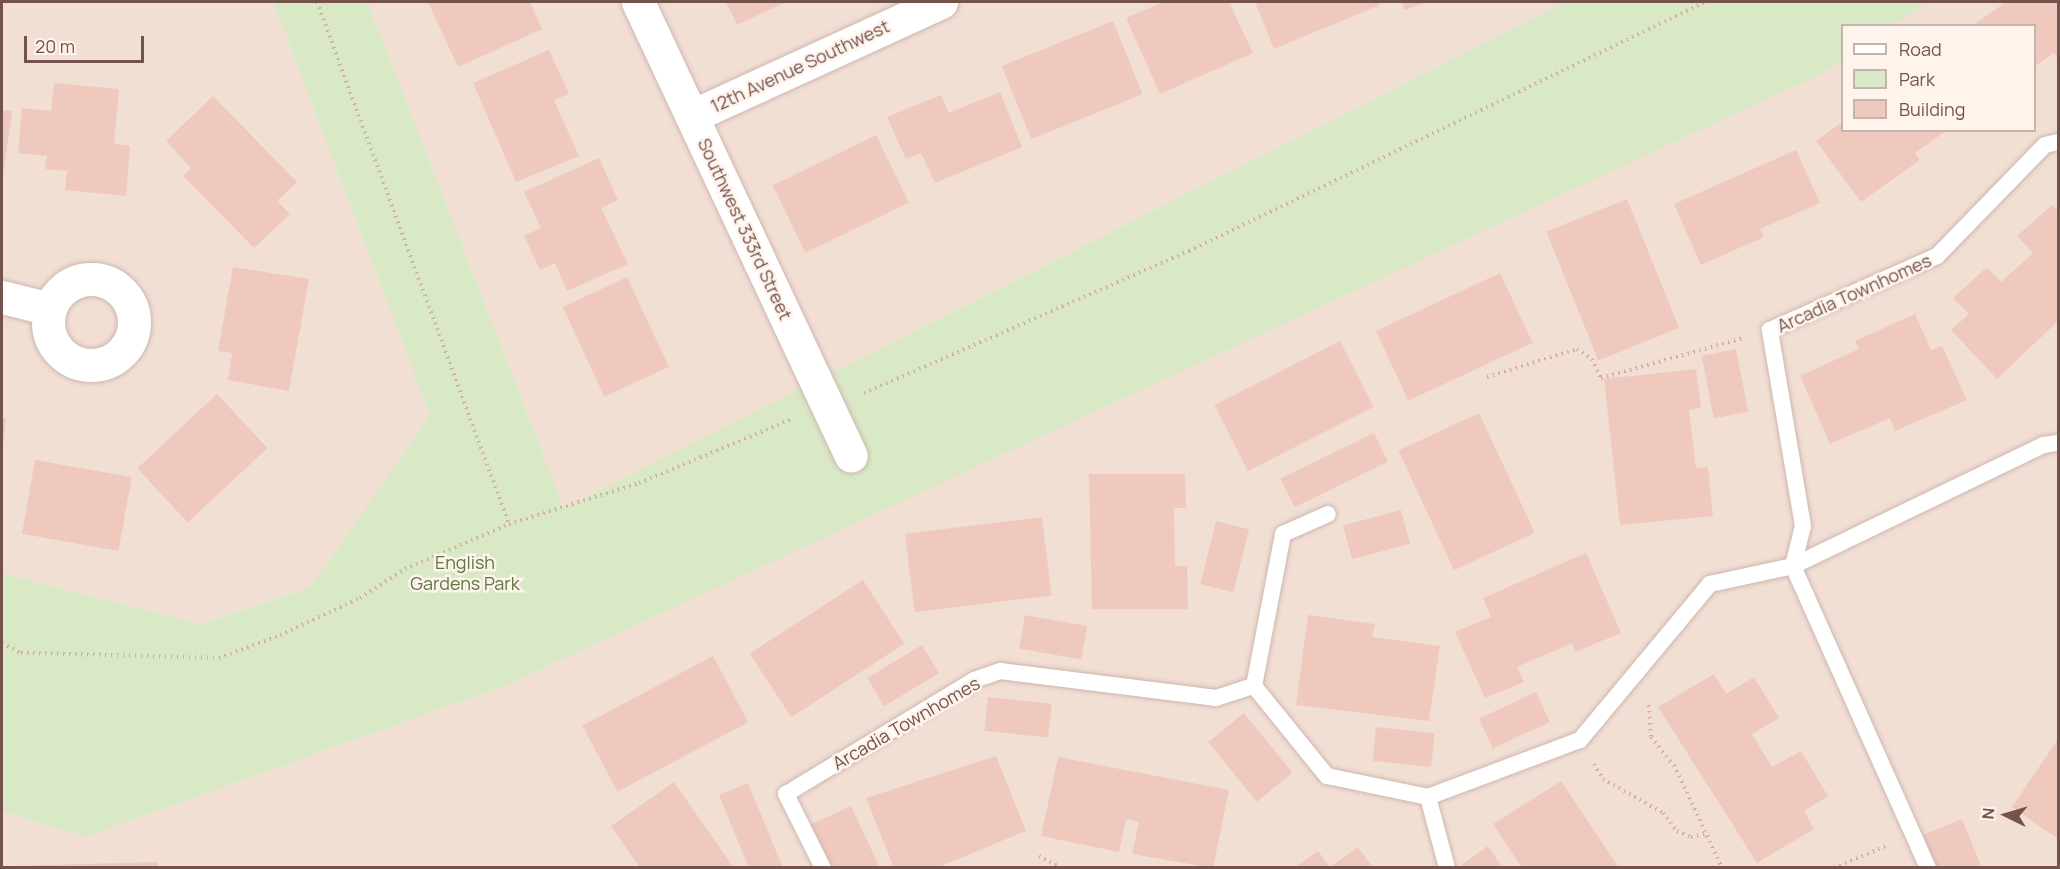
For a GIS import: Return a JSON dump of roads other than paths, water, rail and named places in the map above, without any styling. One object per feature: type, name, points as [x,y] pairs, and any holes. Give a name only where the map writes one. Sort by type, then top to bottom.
[{"type":"street","name":"Southwest 333rd Street","points":[[638,2],[851,456]]},
{"type":"street","name":"12th Avenue Southwest","points":[[692,116],[941,2]]},
{"type":"street","points":[[2,297],[50,309]]},
{"type":"lane","name":"Arcadia Townhomes","points":[[1793,566],[1803,526],[1770,330],[1937,256],[2045,146],[2058,142]]},
{"type":"lane","points":[[1328,514],[1283,534],[1254,686],[1327,776],[1428,797],[1580,741],[1710,584],[1793,566],[1879,521],[2043,445],[2058,443]]},
{"type":"lane","points":[[1793,566],[1928,867]]},
{"type":"lane","name":"Arcadia Townhomes","points":[[823,867],[786,794],[974,680],[1000,671],[1216,698],[1254,686]]},
{"type":"lane","points":[[1428,797],[1446,867]]},
{"type":"park label","name":"English Gardens Park","points":[[465,573]]}]
